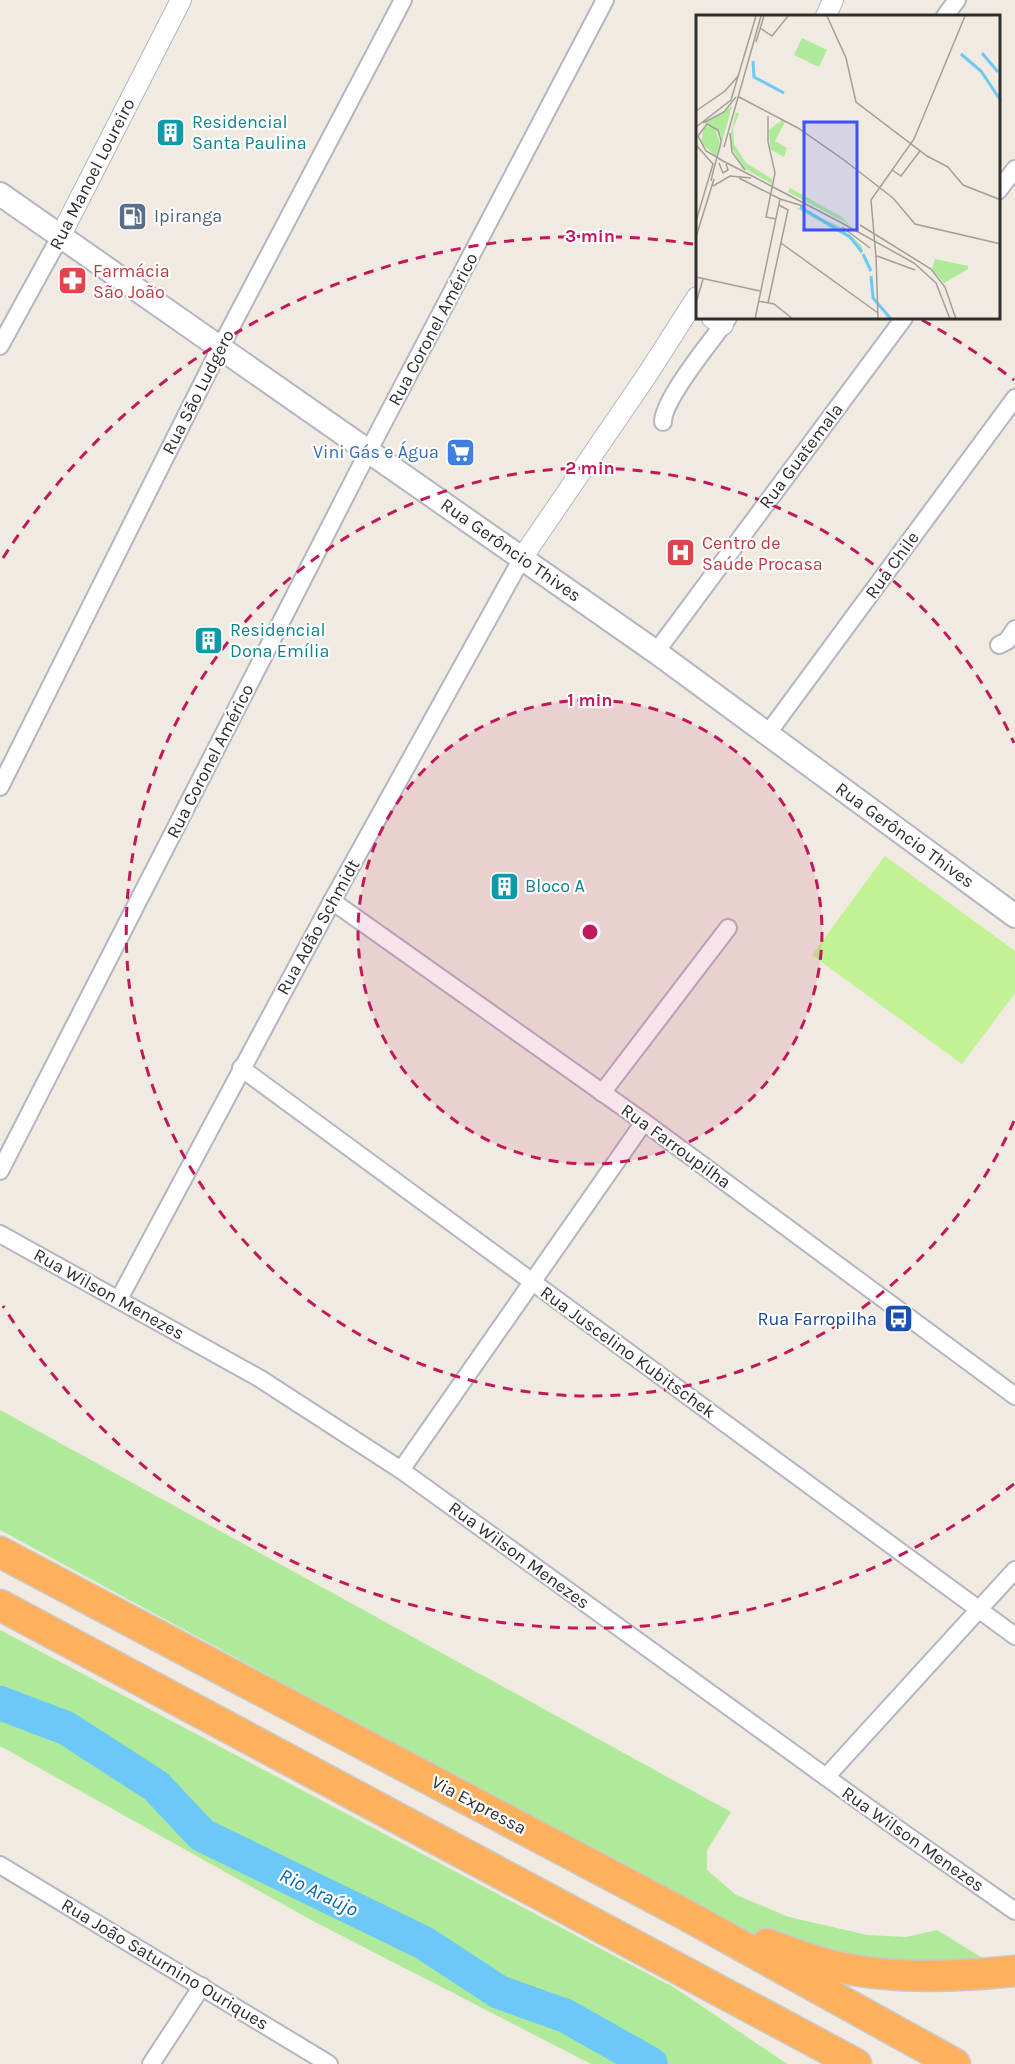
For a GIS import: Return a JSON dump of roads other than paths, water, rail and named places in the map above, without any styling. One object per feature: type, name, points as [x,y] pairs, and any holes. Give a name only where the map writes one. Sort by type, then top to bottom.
[{"type":"highway","name":"Via Expressa","points":[[0,1552],[686,1915],[955,2064]]},
{"type":"highway","points":[[8,1612],[856,2064]]},
{"type":"highway","points":[[686,1915],[834,1966],[922,1976],[960,1976],[1015,1971]]},
{"type":"highway","points":[[716,1989],[815,2064]]},
{"type":"main road","name":"Rua Gerôncio Thives","points":[[0,194],[656,652],[1015,916]]},
{"type":"street","name":"Rua Manoel Loureiro","points":[[0,346],[61,235],[181,0]]},
{"type":"street","name":"Rua São Ludgero","points":[[0,787],[220,348],[403,0]]},
{"type":"street","name":"Rua Coronel Américo","points":[[0,1171],[368,452],[605,0]]},
{"type":"street","points":[[826,15],[833,0]]},
{"type":"street","points":[[946,15],[957,0]]},
{"type":"street","points":[[1000,190],[1015,169]]},
{"type":"street","points":[[522,558],[695,304]]},
{"type":"street","points":[[663,422],[663,416],[676,389],[721,320]]},
{"type":"street","name":"Rua Guatemala","points":[[656,652],[903,320]]},
{"type":"street","name":"Rua Chile","points":[[768,733],[1015,398]]},
{"type":"street","name":"Rua Adão Schmidt","points":[[119,1299],[241,1068],[522,558]]},
{"type":"street","points":[[999,645],[1007,641],[1015,629]]},
{"type":"street","name":"Rua Farroupilha","points":[[332,902],[644,1122],[1015,1396]]},
{"type":"street","points":[[602,1093],[728,928]]},
{"type":"street","name":"Rua Juscelino Kubitschek","points":[[241,1068],[1015,1636]]},
{"type":"street","points":[[401,1470],[644,1122]]},
{"type":"street","name":"Rua Wilson Menezes","points":[[0,1234],[259,1378],[401,1470],[1015,1911]]},
{"type":"street","points":[[826,1777],[1015,1570]]},
{"type":"street","name":"Rua João Saturnino Ouriques","points":[[0,1865],[329,2064]]},
{"type":"street","points":[[151,2064],[202,1986]]},
{"type":"waterway","name":"Rio Araújo","points":[[0,1703],[66,1728],[156,1786],[202,1835],[424,1943],[499,1992],[566,2016],[651,2064]]},
{"type":"place","name":"Residencial Santa Paulina","points":[[171,132]]},
{"type":"place","name":"Ipiranga","points":[[133,216]]},
{"type":"place","name":"Farmácia São João","points":[[72,281]]},
{"type":"place","name":"Vini Gás e Água","points":[[460,452]]},
{"type":"place","name":"Centro de Saúde Procasa","points":[[681,553]]},
{"type":"place","name":"Residencial Dona Emília","points":[[209,640]]},
{"type":"place","name":"Bloco A","points":[[504,886]]},
{"type":"place","name":"Rua Farropilha","points":[[898,1319]]}]
